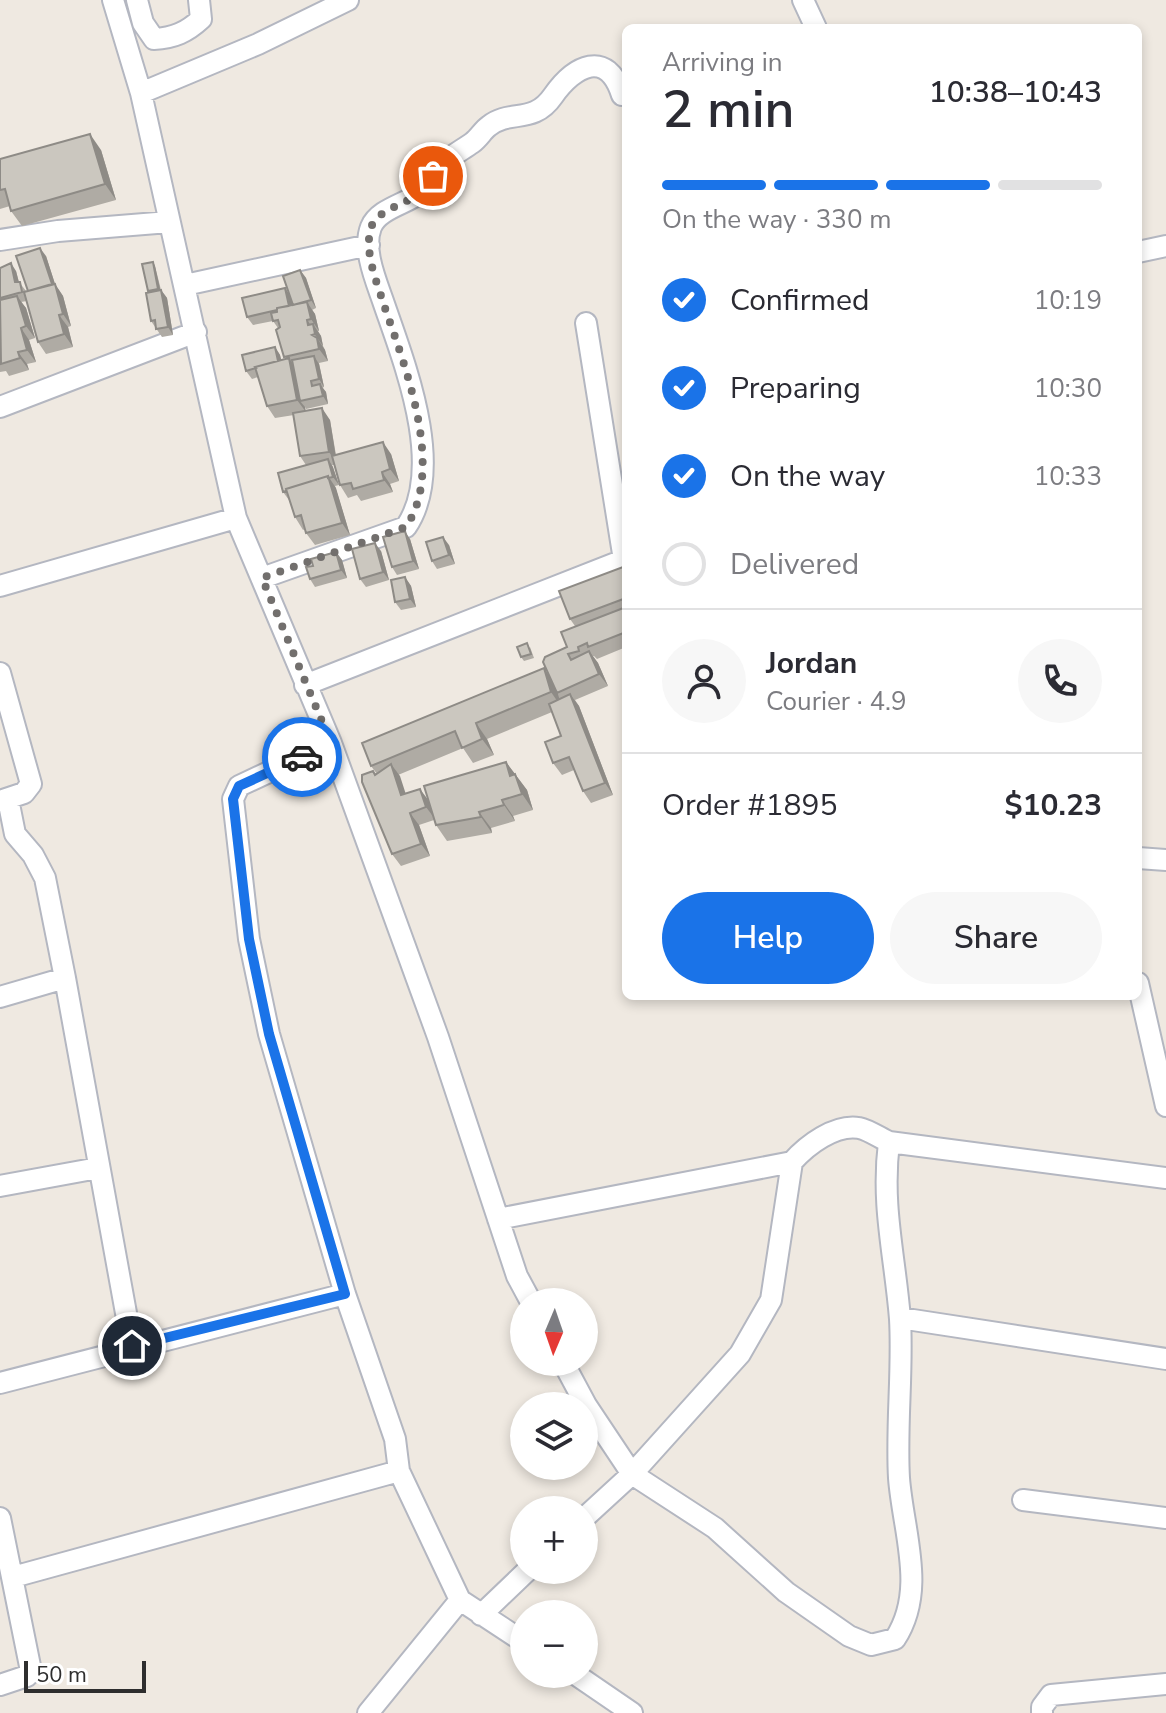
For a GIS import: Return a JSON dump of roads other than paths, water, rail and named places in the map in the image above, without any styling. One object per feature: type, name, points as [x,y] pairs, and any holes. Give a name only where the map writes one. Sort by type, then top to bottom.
[{"type":"street","points":[[113,0],[141,93],[236,518],[331,743],[438,1037],[523,1288]]},
{"type":"street","points":[[137,0],[143,23],[154,39],[189,31],[201,19],[199,0]]},
{"type":"street","points":[[141,93],[258,44],[348,0]]},
{"type":"street","points":[[803,0],[814,24]]},
{"type":"street","points":[[262,578],[406,527],[417,512],[421,461],[417,406],[374,276],[369,245],[370,229],[377,218],[422,192],[440,166],[475,141],[490,124],[533,115],[576,69],[590,66],[603,69],[617,80],[622,95]]},
{"type":"street","points":[[0,240],[58,231],[169,222]]},
{"type":"street","points":[[185,285],[369,245]]},
{"type":"street","points":[[1142,251],[1166,246]]},
{"type":"street","points":[[586,323],[622,541]]},
{"type":"street","points":[[0,407],[196,332]]},
{"type":"street","points":[[0,586],[236,518]]},
{"type":"street","points":[[305,685],[622,560]]},
{"type":"street","points":[[0,673],[31,784],[24,793],[4,800],[15,834],[33,855],[45,878],[132,1346]]},
{"type":"street","points":[[331,743],[239,786],[233,799],[249,939],[269,1034],[345,1294],[395,1439],[399,1471],[460,1600],[510,1633]]},
{"type":"street","points":[[1142,858],[1166,860]]},
{"type":"street","points":[[0,997],[65,978]]},
{"type":"street","points":[[1142,1000],[1166,1106]]},
{"type":"street","points":[[598,1505],[632,1474],[740,1354],[771,1300],[792,1162],[806,1146],[826,1136],[858,1128],[889,1142],[1166,1178]]},
{"type":"street","points":[[570,1376],[632,1474],[715,1528],[786,1592],[849,1636],[871,1645],[895,1639],[907,1620],[911,1550],[899,1480],[900,1318],[884,1182],[889,1142]]},
{"type":"street","points":[[498,1219],[792,1162]]},
{"type":"street","points":[[0,1186],[98,1168]]},
{"type":"street","points":[[0,1383],[132,1346],[345,1294]]},
{"type":"street","points":[[900,1318],[1166,1359]]},
{"type":"street","points":[[13,1577],[399,1471]]},
{"type":"street","points":[[1023,1500],[1166,1518]]},
{"type":"street","points":[[0,1518],[31,1671],[27,1676],[0,1685]]},
{"type":"street","points":[[481,1615],[513,1584]]},
{"type":"street","points":[[368,1713],[460,1600]]},
{"type":"street","points":[[1042,1713],[1042,1707],[1051,1695],[1166,1684]]},
{"type":"street","points":[[595,1688],[632,1713]]}]
